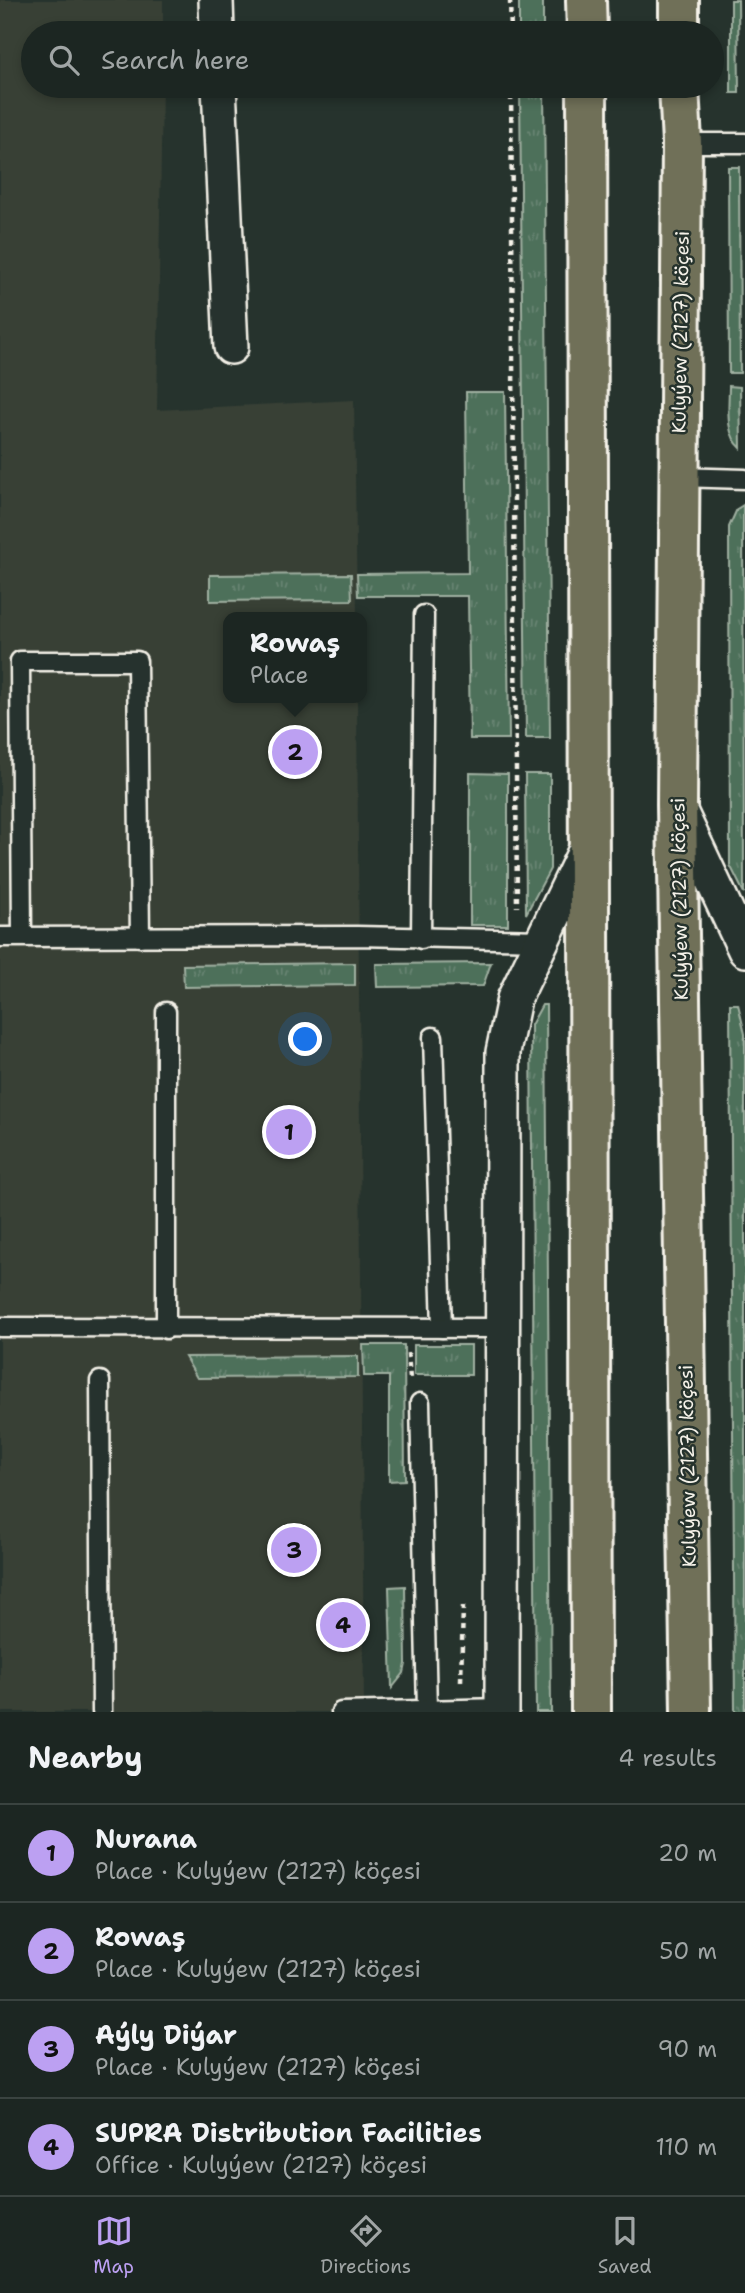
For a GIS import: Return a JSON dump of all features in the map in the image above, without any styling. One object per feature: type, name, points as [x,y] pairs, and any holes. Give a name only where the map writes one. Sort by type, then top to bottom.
[{"type":"highway","points":[[586,0],[587,21]]},
{"type":"highway","points":[[679,0],[679,21]]},
{"type":"highway","points":[[587,98],[591,839],[591,1712]]},
{"type":"highway","name":"Kulyýew (2127) köçesi","points":[[680,98],[682,143],[677,804],[691,1712]]},
{"type":"street","points":[[216,0],[216,21]]},
{"type":"street","points":[[220,98],[231,347]]},
{"type":"street","points":[[677,804],[743,941]]},
{"type":"street","points":[[502,1710],[503,1052],[528,940],[591,839]]},
{"type":"lane","points":[[682,143],[745,143]]},
{"type":"lane","points":[[678,477],[745,479]]},
{"type":"lane","points":[[421,939],[424,615]]},
{"type":"lane","points":[[22,936],[20,661],[124,661],[137,662],[140,937]]},
{"type":"lane","points":[[0,937],[357,936],[528,940]]},
{"type":"lane","points":[[166,1012],[166,1329]]},
{"type":"lane","points":[[433,1037],[442,1328]]},
{"type":"lane","points":[[0,1327],[503,1328]]},
{"type":"lane","points":[[100,1381],[102,1712]]},
{"type":"lane","points":[[420,1403],[427,1710]]},
{"type":"lane","points":[[341,1712],[502,1710]]},
{"type":"path","points":[[510,0],[511,21]]},
{"type":"path","points":[[511,98],[528,940]]},
{"type":"path","points":[[408,1327],[409,1374],[420,1403]]},
{"type":"path","points":[[464,1592],[461,1687],[464,1709]]},
{"type":"shaded area","points":[[0,0],[163,0],[163,21],[21,21],[21,98],[162,98],[157,410],[354,400],[357,612],[223,612],[223,703],[357,703],[364,1712],[0,1712]]},
{"type":"green space","points":[[519,0],[543,0],[543,21],[519,21]]},
{"type":"green space","points":[[731,0],[738,0],[739,93],[731,93]]},
{"type":"green space","points":[[520,98],[544,98],[550,738],[526,738]]},
{"type":"green space","points":[[728,167],[739,167],[740,373],[729,373]]},
{"type":"green space","points":[[729,386],[740,387],[741,448],[730,427]]},
{"type":"green space","points":[[466,392],[505,392],[509,739],[470,739],[468,596],[358,596],[357,574],[468,573]]},
{"type":"green space","points":[[743,505],[744,893],[730,865],[729,527],[737,509]]},
{"type":"green space","points":[[351,574],[352,600],[210,601],[210,575]]},
{"type":"green space","points":[[470,773],[508,774],[508,925],[470,925]]},
{"type":"green space","points":[[525,774],[550,774],[550,869],[526,914]]},
{"type":"green space","points":[[355,963],[355,985],[184,987],[183,965]]},
{"type":"green space","points":[[491,963],[483,986],[377,987],[376,964]]},
{"type":"green space","points":[[730,1004],[738,1004],[745,1034],[745,1712],[735,1712]]},
{"type":"green space","points":[[542,1005],[546,1005],[551,1712],[536,1712],[531,1025]]},
{"type":"green space","points":[[363,1345],[404,1345],[405,1480],[389,1481],[389,1376],[364,1376]]},
{"type":"green space","points":[[414,1345],[471,1345],[471,1375],[414,1375]]},
{"type":"green space","points":[[358,1356],[358,1377],[197,1378],[185,1357]]},
{"type":"green space","points":[[405,1586],[406,1664],[404,1673],[392,1688],[389,1587]]},
{"type":"place","name":"Rowaş","points":[[295,752]]},
{"type":"place","name":"Nurana","points":[[289,1132]]},
{"type":"place","name":"Aýly Diýar","points":[[294,1550]]},
{"type":"place","name":"SUPRA Distribution Facilities","points":[[343,1625]]}]
